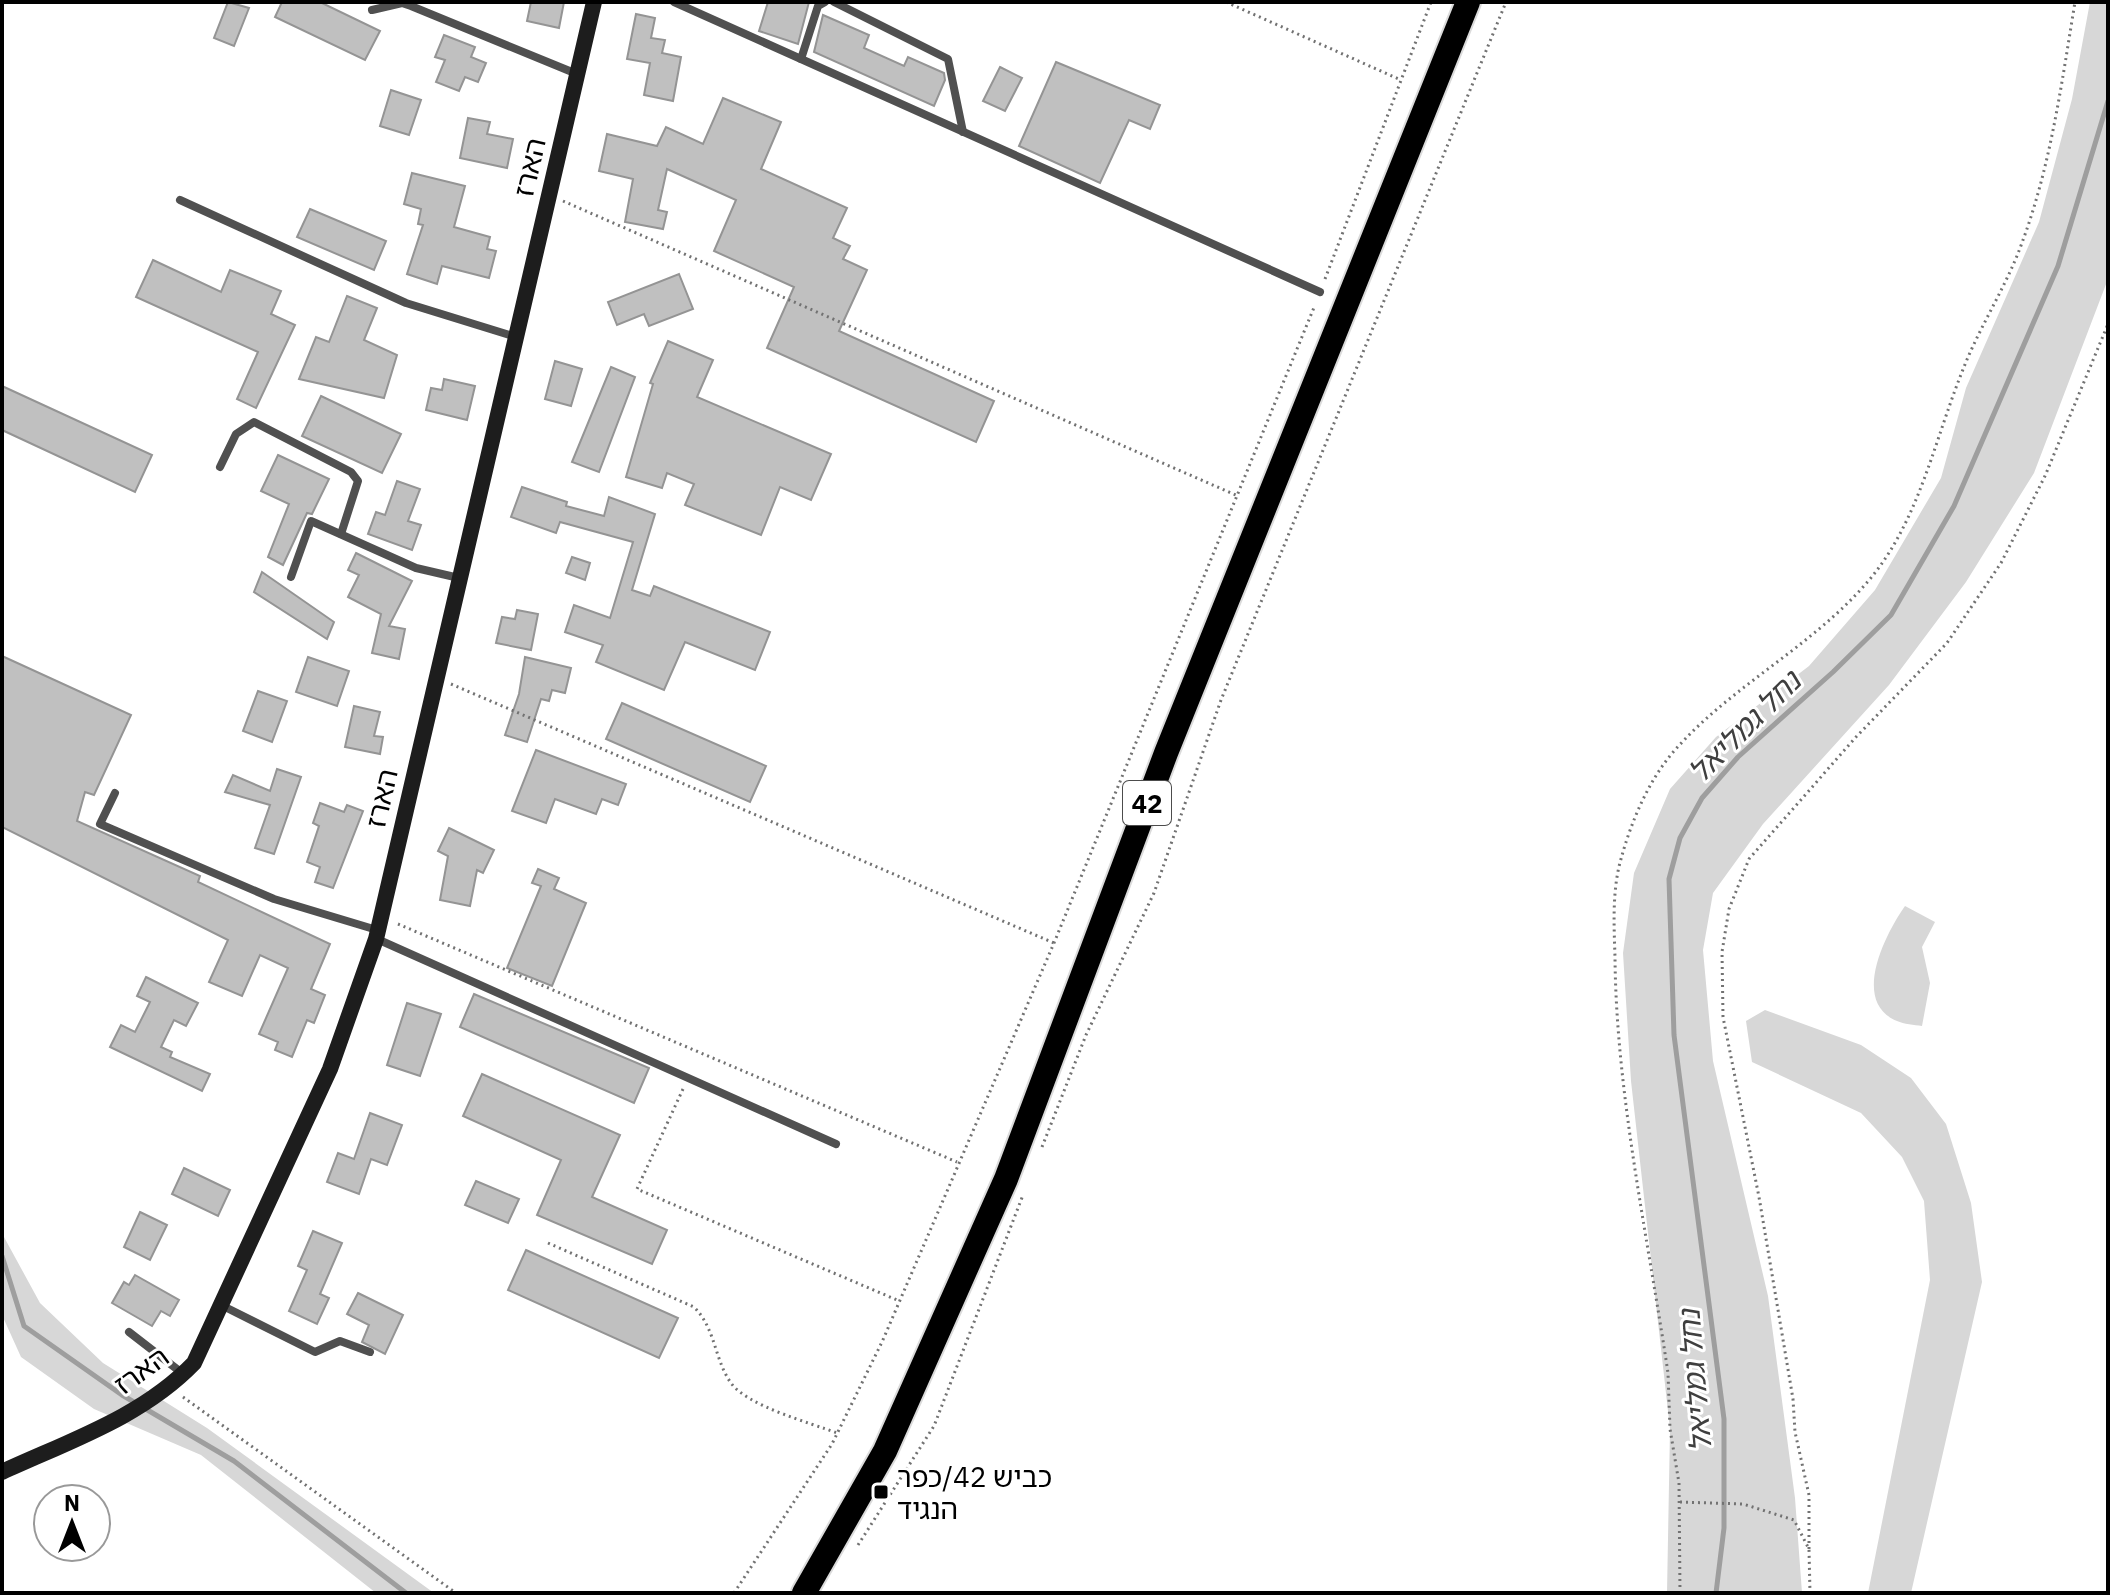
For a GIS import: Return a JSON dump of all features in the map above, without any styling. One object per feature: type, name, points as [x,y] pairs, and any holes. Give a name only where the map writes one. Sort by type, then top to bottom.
[{"type":"highway","name":"42","points":[[804,1593],[885,1451],[1000,1193],[1166,753],[1468,2]]},
{"type":"street","name":"הארז","points":[[2,1472],[125,1415],[170,1388],[194,1363],[330,1069],[378,929],[594,2]]},
{"type":"lane","points":[[674,2],[1320,292]]},
{"type":"lane","points":[[801,59],[818,6],[825,2]]},
{"type":"lane","points":[[834,2],[948,59],[963,132]]},
{"type":"lane","points":[[372,10],[402,3],[577,74]]},
{"type":"lane","points":[[180,200],[406,303],[516,337]]},
{"type":"lane","points":[[220,467],[236,434],[254,422],[351,472],[358,481],[341,534]]},
{"type":"lane","points":[[291,577],[311,521],[416,568],[459,578]]},
{"type":"lane","points":[[115,793],[100,824],[274,899],[378,929],[688,1079],[836,1144]]},
{"type":"lane","points":[[221,1305],[315,1352],[340,1341],[370,1352]]},
{"type":"lane","points":[[129,1332],[183,1374]]},
{"type":"path","points":[[1226,2],[1401,80]]},
{"type":"path","points":[[734,1593],[837,1433],[898,1300],[1054,943],[1239,496],[1431,2]]},
{"type":"path","points":[[1041,1151],[1086,1035],[1154,893],[1221,700],[1506,2]]},
{"type":"path","points":[[1680,1593],[1680,1502],[1670,1429],[1668,1373],[1615,1019],[1614,901],[1620,862],[1649,789],[1674,751],[1734,695],[1832,617],[1868,581],[1895,546],[1924,483],[1962,370],[2023,241],[2059,104],[2075,2]]},
{"type":"path","points":[[548,200],[569,201],[1239,496]]},
{"type":"path","points":[[1810,1593],[1809,1495],[1795,1432],[1793,1399],[1759,1197],[1723,1017],[1722,952],[1729,909],[1749,859],[1856,737],[1947,643],[2001,563],[2045,476],[2108,324]]},
{"type":"path","points":[[436,678],[1054,943]]},
{"type":"path","points":[[378,929],[957,1162]]},
{"type":"path","points":[[688,1079],[637,1189],[898,1300]]},
{"type":"path","points":[[852,1554],[934,1426],[1024,1194]]},
{"type":"path","points":[[548,1243],[694,1307],[707,1320],[724,1368],[739,1390],[837,1433]]},
{"type":"path","points":[[170,1388],[456,1593]]},
{"type":"path","points":[[1680,1502],[1743,1504],[1784,1516],[1794,1520],[1809,1549]]},
{"type":"shaded area","points":[[2090,2],[2108,2],[2108,279],[2034,473],[1966,582],[1889,685],[1763,824],[1713,893],[1703,950],[1713,1061],[1768,1296],[1795,1498],[1802,1593],[1667,1593],[1670,1429],[1631,1081],[1623,953],[1634,873],[1670,789],[1716,737],[1809,666],[1875,590],[1941,478],[1966,388],[2039,222],[2072,99]]},
{"type":"shaded area","points":[[1905,906],[1935,922],[1922,947],[1930,983],[1922,1026],[1897,1021],[1883,1012],[1876,999],[1876,966],[1889,933]]},
{"type":"shaded area","points":[[1765,1010],[1861,1045],[1911,1078],[1946,1124],[1971,1203],[1982,1282],[1911,1593],[1868,1593],[1930,1280],[1924,1201],[1902,1157],[1861,1113],[1752,1062],[1746,1021]]},
{"type":"shaded area","points":[[2,1226],[4,1237],[40,1303],[103,1363],[207,1428],[434,1593],[376,1593],[201,1455],[94,1409],[21,1357],[2,1315]]},
{"type":"building","points":[[228,2],[249,8],[234,46],[214,38]]},
{"type":"building","points":[[282,2],[320,2],[380,31],[365,60],[275,17]]},
{"type":"building","points":[[531,2],[564,2],[559,28],[527,21]]},
{"type":"building","points":[[768,2],[809,2],[798,44],[759,31]]},
{"type":"building","points":[[636,14],[655,18],[651,38],[665,40],[662,53],[681,57],[673,101],[644,95],[650,63],[627,59]]},
{"type":"building","points":[[823,15],[869,35],[864,48],[904,66],[908,57],[944,73],[945,80],[934,106],[814,52]]},
{"type":"building","points":[[444,35],[475,47],[471,57],[486,63],[478,82],[465,77],[459,91],[436,82],[445,60],[435,57]]},
{"type":"building","points":[[1056,62],[1160,105],[1150,129],[1129,120],[1100,183],[1019,146]]},
{"type":"building","points":[[1000,67],[1022,78],[1005,111],[983,101]]},
{"type":"building","points":[[391,90],[421,100],[409,135],[380,126]]},
{"type":"building","points":[[723,98],[781,122],[761,169],[847,208],[833,238],[850,246],[843,259],[867,270],[839,331],[994,401],[976,442],[767,348],[794,287],[714,251],[736,200],[667,169],[658,210],[667,212],[663,229],[625,222],[633,179],[599,171],[607,134],[657,146],[666,127],[703,144]]},
{"type":"building","points":[[468,118],[490,122],[487,134],[513,139],[507,168],[460,158]]},
{"type":"building","points":[[412,173],[465,186],[454,227],[490,237],[487,249],[496,251],[489,278],[442,266],[437,284],[407,274],[423,225],[418,224],[421,209],[404,204]]},
{"type":"building","points":[[310,209],[386,241],[374,270],[297,237]]},
{"type":"building","points":[[153,260],[221,292],[230,270],[281,291],[271,314],[295,325],[256,408],[237,399],[258,352],[136,297]]},
{"type":"building","points":[[679,274],[693,309],[649,326],[644,314],[617,325],[608,302]]},
{"type":"building","points":[[347,296],[377,308],[364,340],[397,355],[384,398],[299,379],[316,337],[329,342]]},
{"type":"building","points":[[668,341],[713,360],[697,397],[831,454],[811,500],[780,487],[761,535],[685,505],[694,484],[667,473],[662,488],[626,477],[653,384],[650,383]]},
{"type":"building","points":[[555,361],[582,369],[571,406],[545,399]]},
{"type":"building","points":[[611,367],[635,377],[599,472],[572,462]]},
{"type":"building","points":[[444,379],[475,386],[467,420],[426,410],[431,388],[442,390]]},
{"type":"building","points":[[2,386],[152,455],[135,492],[2,430]]},
{"type":"building","points":[[321,396],[401,434],[382,473],[302,436]]},
{"type":"building","points":[[278,455],[329,479],[312,514],[307,513],[283,565],[268,557],[289,504],[261,491]]},
{"type":"building","points":[[397,481],[420,489],[408,521],[421,525],[412,550],[368,534],[376,512],[385,515]]},
{"type":"building","points":[[522,487],[567,502],[566,506],[604,516],[609,497],[655,514],[632,590],[650,596],[654,586],[770,632],[755,670],[685,642],[664,690],[596,662],[603,645],[565,632],[574,605],[610,618],[633,542],[560,522],[556,533],[511,517]]},
{"type":"building","points":[[356,553],[412,581],[389,626],[405,629],[399,659],[372,653],[381,614],[348,597],[359,575],[348,570]]},
{"type":"building","points":[[572,557],[590,563],[585,580],[566,573]]},
{"type":"building","points":[[262,572],[334,622],[327,639],[254,592]]},
{"type":"building","points":[[517,610],[538,614],[531,650],[496,643],[502,617],[515,619]]},
{"type":"building","points":[[2,656],[131,715],[94,795],[85,792],[77,821],[200,876],[198,882],[330,944],[311,989],[325,995],[314,1023],[307,1020],[292,1057],[275,1050],[278,1042],[259,1034],[288,968],[260,955],[242,996],[209,982],[228,940],[2,827]]},
{"type":"building","points":[[308,657],[349,671],[337,706],[296,692]]},
{"type":"building","points":[[525,657],[571,668],[565,693],[552,690],[549,701],[541,699],[527,742],[505,735],[519,694]]},
{"type":"building","points":[[258,691],[287,701],[272,742],[243,731]]},
{"type":"building","points":[[622,703],[766,766],[750,802],[606,739]]},
{"type":"building","points":[[354,706],[380,712],[374,736],[383,737],[380,754],[345,747]]},
{"type":"building","points":[[536,750],[626,784],[618,805],[602,799],[596,814],[555,799],[546,823],[512,811]]},
{"type":"building","points":[[277,769],[301,777],[274,854],[255,848],[270,805],[225,792],[233,775],[270,791]]},
{"type":"building","points":[[320,803],[344,812],[347,805],[363,811],[333,888],[315,882],[320,867],[307,862],[319,826],[313,823]]},
{"type":"building","points":[[449,828],[494,850],[483,873],[477,870],[470,906],[440,900],[448,856],[438,851]]},
{"type":"building","points":[[538,869],[559,878],[554,889],[586,903],[552,986],[507,968],[541,886],[532,883]]},
{"type":"building","points":[[146,977],[198,1003],[186,1026],[174,1020],[161,1047],[172,1052],[170,1057],[210,1074],[202,1091],[110,1047],[121,1025],[135,1032],[150,1002],[137,996]]},
{"type":"building","points":[[474,994],[649,1068],[634,1103],[460,1027]]},
{"type":"building","points":[[407,1003],[441,1014],[420,1076],[387,1065]]},
{"type":"building","points":[[482,1074],[620,1135],[592,1197],[667,1230],[652,1264],[537,1215],[561,1160],[463,1116]]},
{"type":"building","points":[[370,1113],[402,1125],[387,1165],[371,1159],[359,1194],[327,1182],[338,1153],[354,1159]]},
{"type":"building","points":[[184,1168],[230,1190],[218,1216],[172,1194]]},
{"type":"building","points":[[476,1181],[519,1199],[508,1223],[465,1205]]},
{"type":"building","points":[[140,1212],[167,1225],[150,1260],[124,1247]]},
{"type":"building","points":[[313,1231],[342,1243],[320,1294],[329,1298],[317,1324],[289,1311],[307,1270],[298,1266]]},
{"type":"building","points":[[526,1250],[678,1318],[659,1358],[508,1290]]},
{"type":"building","points":[[135,1275],[179,1300],[170,1316],[161,1311],[152,1326],[112,1303],[124,1282],[129,1285]]},
{"type":"building","points":[[358,1293],[403,1315],[385,1354],[362,1342],[369,1325],[347,1314]]},
{"type":"waterway","name":"נחל גמליאל","points":[[1716,1593],[1724,1528],[1724,1419],[1674,1035],[1669,879],[1680,838],[1702,798],[1738,757],[1891,615],[1954,506],[2058,266],[2108,101]]},
{"type":"waterway","points":[[2,1256],[24,1326],[122,1395],[234,1461],[406,1593]]},
{"type":"place","name":"כביש 42/כפר הנגיד","points":[[881,1492]]}]
